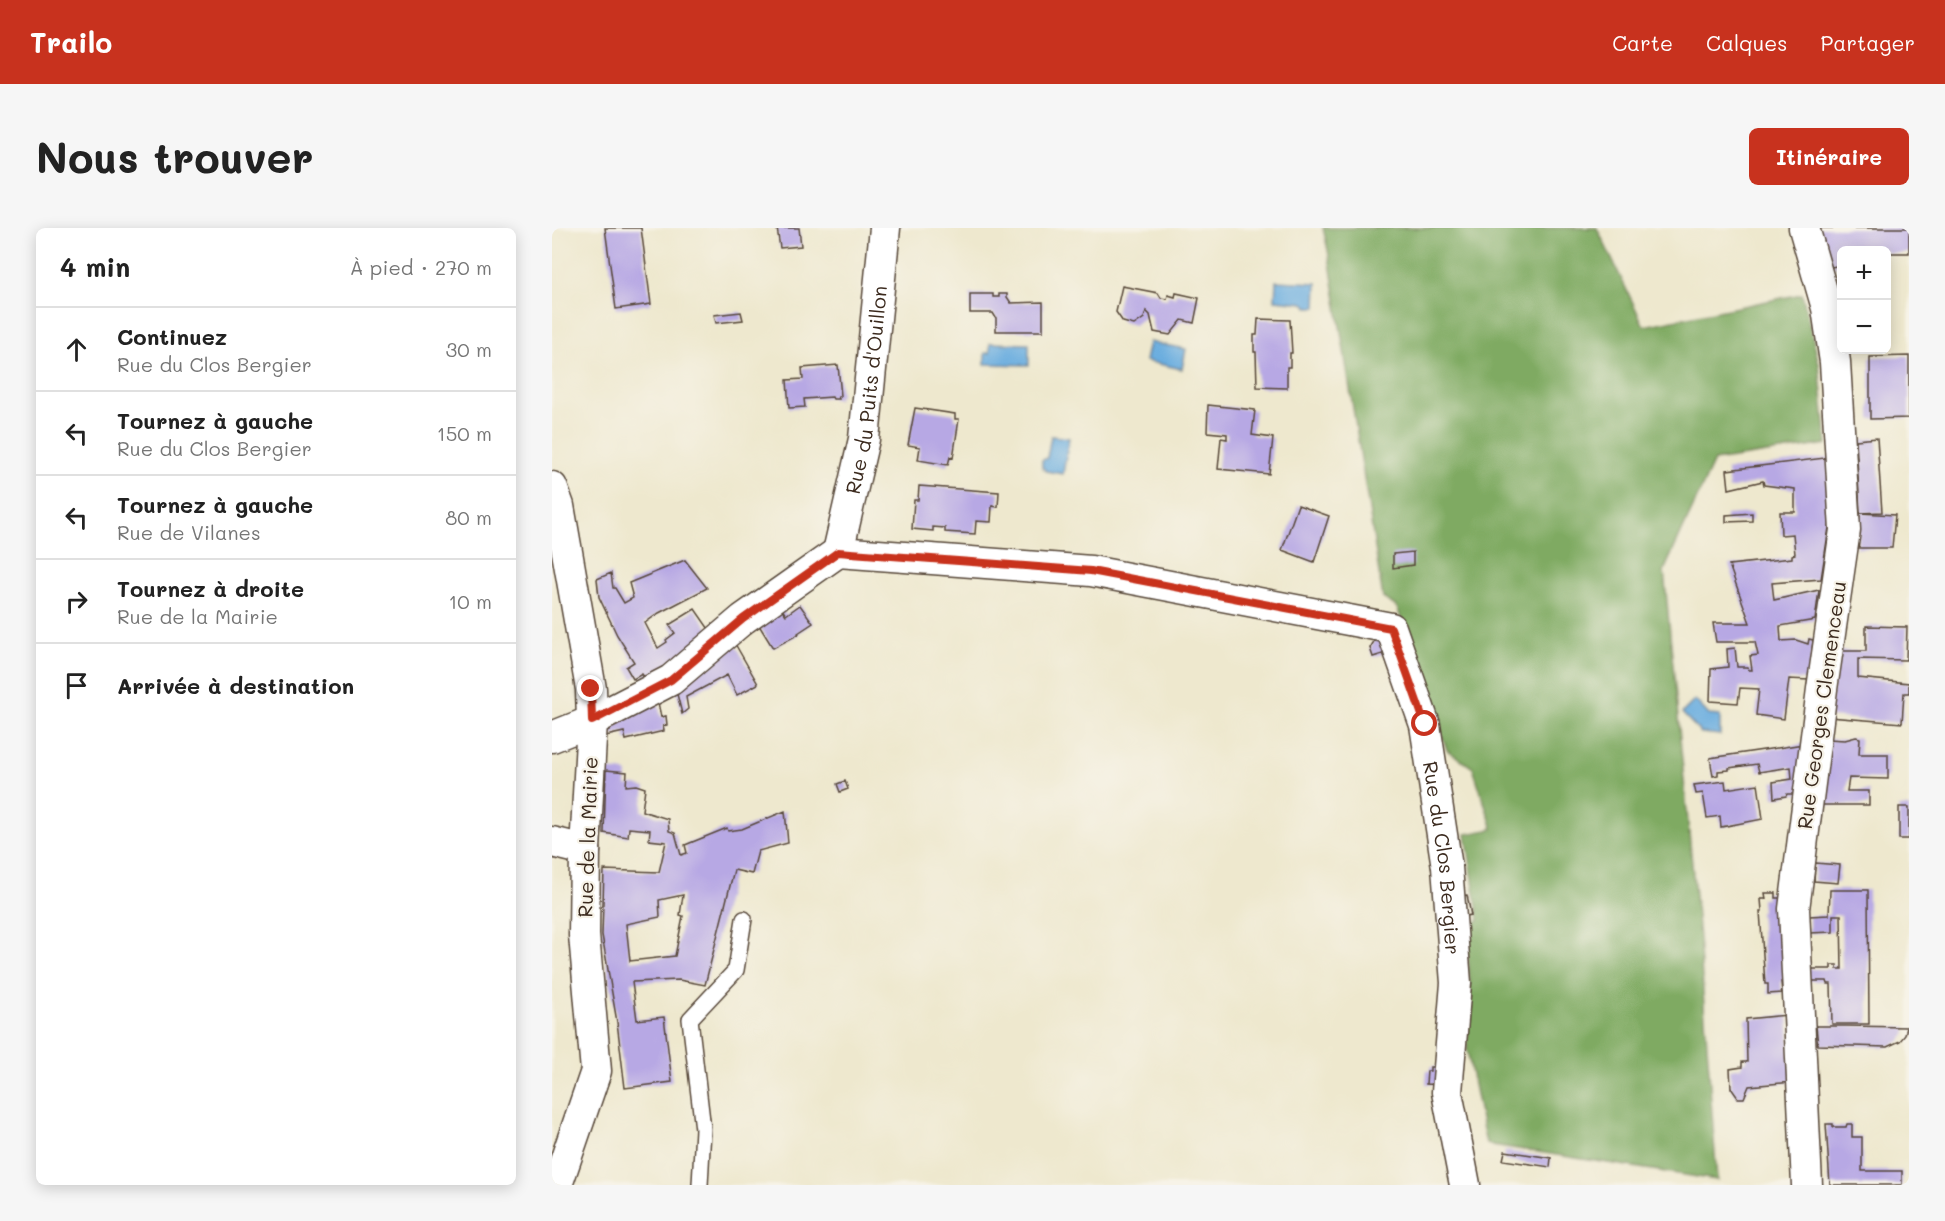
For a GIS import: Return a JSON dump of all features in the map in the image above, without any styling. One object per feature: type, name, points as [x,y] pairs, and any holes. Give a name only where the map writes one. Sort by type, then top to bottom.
[{"type":"street","name":"Rue du Puits d'Ouillon","points":[[838,552],[864,439],[885,228]]},
{"type":"street","name":"Rue Georges Clemenceau","points":[[1804,228],[1827,308],[1835,362],[1845,530],[1794,909],[1807,1185]]},
{"type":"street","name":"Rue de la Mairie","points":[[552,487],[558,506],[591,689],[592,721],[585,850],[584,935],[596,1071],[557,1185]]},
{"type":"street","points":[[552,737],[592,721],[671,680],[743,619],[838,552]]},
{"type":"street","name":"Rue du Clos Bergier","points":[[838,552],[1091,571],[1391,628],[1425,724],[1448,867],[1456,983],[1447,1092],[1465,1185]]},
{"type":"street","points":[[552,842],[585,850]]},
{"type":"lane","points":[[700,1185],[703,1129],[690,1019],[736,970],[744,919]]},
{"type":"green space","points":[[1323,228],[1597,228],[1644,326],[1802,294],[1819,364],[1827,444],[1714,461],[1664,571],[1699,937],[1717,1180],[1486,1144],[1467,1050],[1470,986],[1466,926],[1479,920],[1466,834],[1493,829],[1473,768],[1447,750],[1397,607],[1383,598]]},
{"type":"water","points":[[1276,281],[1317,283],[1316,307],[1308,307],[1304,303],[1275,300]]},
{"type":"water","points":[[1149,342],[1186,349],[1182,369],[1145,361]]},
{"type":"water","points":[[990,343],[1029,344],[1029,365],[985,364],[985,353],[990,353]]},
{"type":"water","points":[[1051,436],[1069,438],[1063,474],[1046,471],[1042,467],[1042,460],[1047,458]]},
{"type":"water","points":[[1695,700],[1709,715],[1720,716],[1720,735],[1701,733],[1682,713]]},
{"type":"building","points":[[605,228],[641,228],[651,304],[616,309]]},
{"type":"building","points":[[777,228],[799,228],[801,246],[780,248]]},
{"type":"building","points":[[1814,228],[1909,228],[1909,253],[1891,253],[1891,246],[1837,246],[1837,266],[1826,268]]},
{"type":"building","points":[[1122,286],[1158,293],[1161,298],[1167,299],[1168,295],[1175,297],[1176,293],[1199,298],[1194,323],[1182,320],[1170,335],[1154,332],[1150,315],[1146,311],[1144,318],[1134,325],[1123,322],[1116,312]]},
{"type":"building","points":[[970,294],[993,294],[993,297],[999,297],[999,294],[1007,294],[1011,303],[1043,302],[1043,331],[996,331],[996,318],[993,313],[970,313]]},
{"type":"building","points":[[741,312],[743,320],[716,323],[714,315]]},
{"type":"building","points":[[1258,319],[1290,320],[1292,353],[1290,353],[1290,367],[1287,367],[1287,388],[1257,387],[1254,335],[1257,335]]},
{"type":"building","points":[[1909,356],[1909,418],[1870,419],[1870,357]]},
{"type":"building","points":[[838,365],[841,396],[838,396],[839,399],[832,397],[804,399],[805,407],[789,408],[787,380],[803,379],[802,368]]},
{"type":"building","points":[[1208,405],[1255,410],[1252,435],[1273,438],[1269,474],[1218,469],[1221,438],[1227,439],[1227,434],[1207,432]]},
{"type":"building","points":[[915,408],[955,414],[955,419],[959,419],[953,458],[950,457],[948,465],[918,460],[920,447],[908,445]]},
{"type":"building","points":[[1877,438],[1882,512],[1860,513],[1856,440]]},
{"type":"building","points":[[1833,457],[1832,508],[1821,579],[1772,583],[1774,600],[1819,590],[1815,620],[1780,626],[1781,641],[1796,640],[1808,644],[1809,639],[1813,640],[1809,680],[1789,679],[1784,719],[1756,715],[1759,689],[1740,688],[1738,703],[1710,701],[1711,669],[1728,667],[1727,649],[1735,648],[1737,667],[1748,667],[1749,670],[1752,670],[1750,656],[1758,655],[1755,642],[1716,642],[1713,623],[1750,623],[1729,565],[1792,558],[1795,554],[1793,534],[1781,535],[1780,512],[1795,512],[1795,489],[1764,485],[1763,481],[1729,489],[1727,470]]},
{"type":"building","points":[[919,486],[999,492],[998,507],[992,506],[991,522],[976,521],[975,534],[945,532],[945,528],[933,527],[933,531],[912,529],[914,500],[918,500]]},
{"type":"building","points":[[1298,505],[1329,516],[1314,562],[1282,550]]},
{"type":"building","points":[[1752,513],[1752,521],[1726,522],[1726,515]]},
{"type":"building","points":[[1860,513],[1895,515],[1892,548],[1857,548]]},
{"type":"building","points":[[1413,552],[1413,565],[1393,568],[1393,554]]},
{"type":"building","points":[[685,560],[707,588],[659,613],[645,623],[658,648],[675,633],[669,625],[695,609],[711,632],[649,684],[642,674],[633,679],[626,667],[634,662],[617,635],[599,597],[597,579],[611,573],[613,588],[624,603],[633,598],[629,583]]},
{"type":"building","points":[[779,605],[786,615],[800,605],[813,623],[799,634],[773,648],[757,622]]},
{"type":"building","points":[[1866,626],[1907,627],[1906,660],[1858,659],[1858,678],[1909,683],[1909,693],[1904,693],[1902,723],[1829,717],[1838,651],[1866,651]]},
{"type":"building","points":[[1376,638],[1388,646],[1389,652],[1373,657],[1370,648]]},
{"type":"building","points":[[734,642],[758,684],[737,695],[727,675],[686,697],[688,709],[682,714],[675,686]]},
{"type":"building","points":[[657,698],[661,717],[666,716],[667,725],[663,726],[664,731],[626,740],[624,732],[606,736],[606,723]]},
{"type":"building","points":[[1860,738],[1859,754],[1888,754],[1888,779],[1849,778],[1847,791],[1869,791],[1869,805],[1820,805],[1828,739],[1845,740]]},
{"type":"building","points":[[1804,744],[1801,794],[1787,794],[1774,798],[1773,782],[1792,779],[1791,767],[1759,772],[1757,764],[1718,771],[1718,775],[1713,776],[1710,758]]},
{"type":"building","points":[[606,770],[627,772],[626,786],[636,785],[645,788],[642,811],[668,819],[669,831],[675,833],[681,855],[687,853],[685,845],[727,828],[728,831],[742,829],[785,811],[788,843],[758,851],[752,874],[734,870],[705,985],[679,980],[632,982],[637,1020],[664,1017],[672,1082],[625,1088],[617,1022],[602,935],[604,870],[659,872],[666,842],[649,840],[650,830],[629,828],[628,837],[604,833]],"holes":[[[683,895],[680,915],[683,916],[675,956],[630,961],[626,924],[660,917],[659,900]]]},
{"type":"building","points":[[845,781],[848,789],[840,792],[837,784]]},
{"type":"building","points":[[1725,781],[1726,789],[1758,784],[1763,819],[1721,827],[1720,816],[1707,818],[1703,793],[1696,794],[1694,785]]},
{"type":"building","points":[[1899,807],[1909,807],[1909,839],[1899,839]]},
{"type":"building","points":[[1815,863],[1840,865],[1838,883],[1814,881]]},
{"type":"building","points":[[1830,890],[1868,890],[1869,1024],[1832,1024],[1831,984],[1827,981],[1808,981],[1808,969],[1831,969],[1831,965],[1837,965],[1837,969],[1842,969],[1841,915],[1833,915],[1833,932],[1809,933],[1809,916],[1829,915]]},
{"type":"building","points":[[1765,893],[1776,893],[1776,898],[1781,898],[1786,982],[1781,982],[1782,993],[1768,994],[1768,984],[1765,984],[1760,911],[1762,911],[1761,899],[1766,899]]},
{"type":"building","points":[[1467,895],[1471,915],[1460,917],[1457,896]]},
{"type":"building","points":[[1788,1015],[1793,1082],[1749,1086],[1744,1098],[1738,1098],[1731,1088],[1730,1069],[1742,1067],[1742,1062],[1747,1062],[1746,1019]]},
{"type":"building","points":[[1816,1026],[1907,1027],[1900,1041],[1887,1047],[1818,1045]]},
{"type":"building","points":[[1430,1067],[1438,1067],[1442,1085],[1426,1084],[1427,1071],[1430,1071]]},
{"type":"building","points":[[1826,1124],[1833,1124],[1833,1127],[1846,1127],[1847,1124],[1852,1124],[1852,1137],[1862,1137],[1862,1171],[1902,1171],[1902,1185],[1830,1185]]},
{"type":"building","points":[[1505,1151],[1551,1158],[1550,1167],[1503,1160]]},
{"type":"route","points":[[591,689],[592,721],[671,680],[743,619],[838,552],[1091,571],[1391,628],[1425,724]]}]
